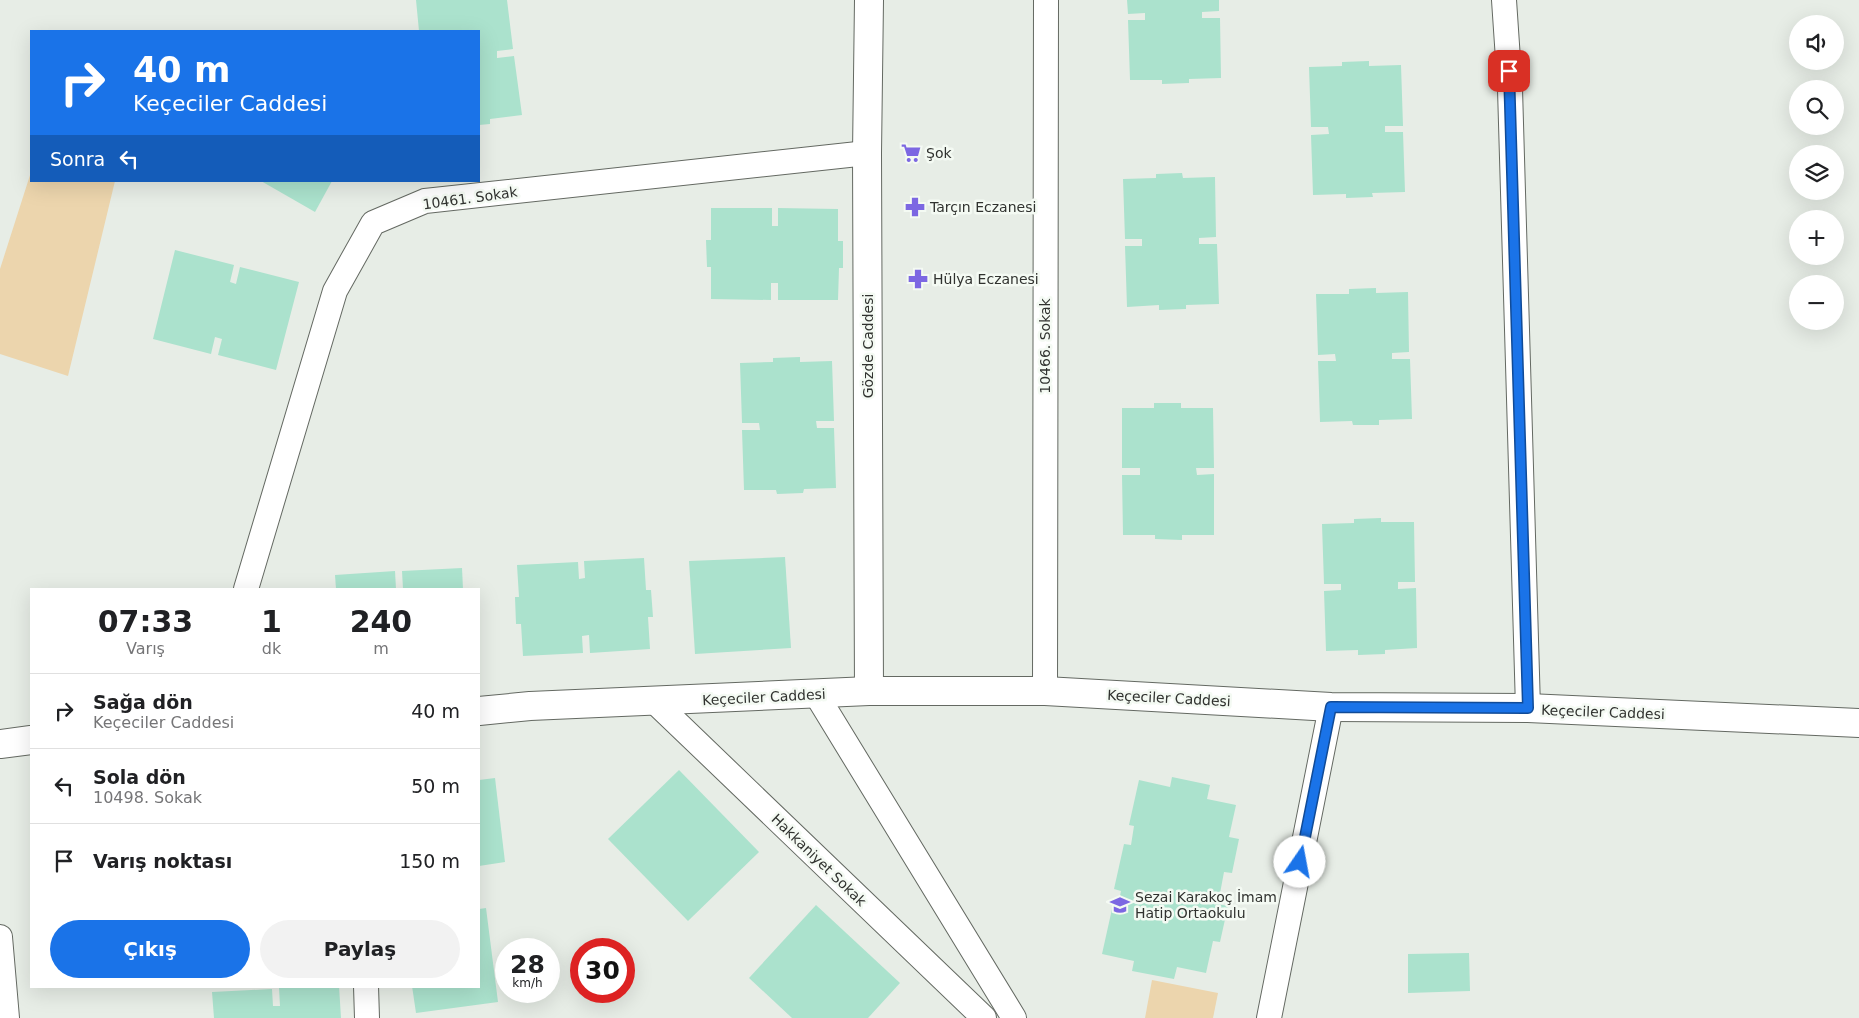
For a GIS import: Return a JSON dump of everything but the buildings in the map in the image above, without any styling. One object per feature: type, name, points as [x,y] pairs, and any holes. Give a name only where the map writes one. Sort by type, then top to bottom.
[{"type":"street","name":"Gözde Caddesi","points":[[869,0],[869,691]]},
{"type":"street","name":"10466. Sokak","points":[[1045,692],[1046,0]]},
{"type":"street","points":[[1504,0],[1510,90],[1528,708]]},
{"type":"street","name":"10461. Sokak","points":[[246,588],[335,291],[372,223],[425,201],[868,152]]},
{"type":"street","name":"Keçeciler Caddesi","points":[[480,711],[530,706],[869,691],[1045,692],[1331,707],[1528,708],[1859,723]]},
{"type":"street","points":[[816,694],[1014,1018]]},
{"type":"street","name":"Hakkaniyet Sokak","points":[[654,702],[984,1018]]},
{"type":"street","points":[[1269,1018],[1331,707]]},
{"type":"street","points":[[0,744],[30,740]]},
{"type":"street","points":[[0,937],[7,1018]]},
{"type":"street","points":[[366,988],[367,1018]]},
{"type":"shaded area","points":[[30,175],[30,182],[115,182],[68,376],[0,354],[0,269]]},
{"type":"shaded area","points":[[1152,980],[1218,993],[1213,1018],[1145,1018]]},
{"type":"place","name":"Şok","points":[[911,153]]},
{"type":"place","name":"Tarçın Eczanesi","points":[[915,207]]},
{"type":"place","name":"Hülya Eczanesi","points":[[918,279]]},
{"type":"place","name":"Sezai Karakoç İmam Hatip Ortaokulu","points":[[1120,905]]},
{"type":"route","points":[[1300,862],[1331,707],[1528,708],[1509,71]]}]
